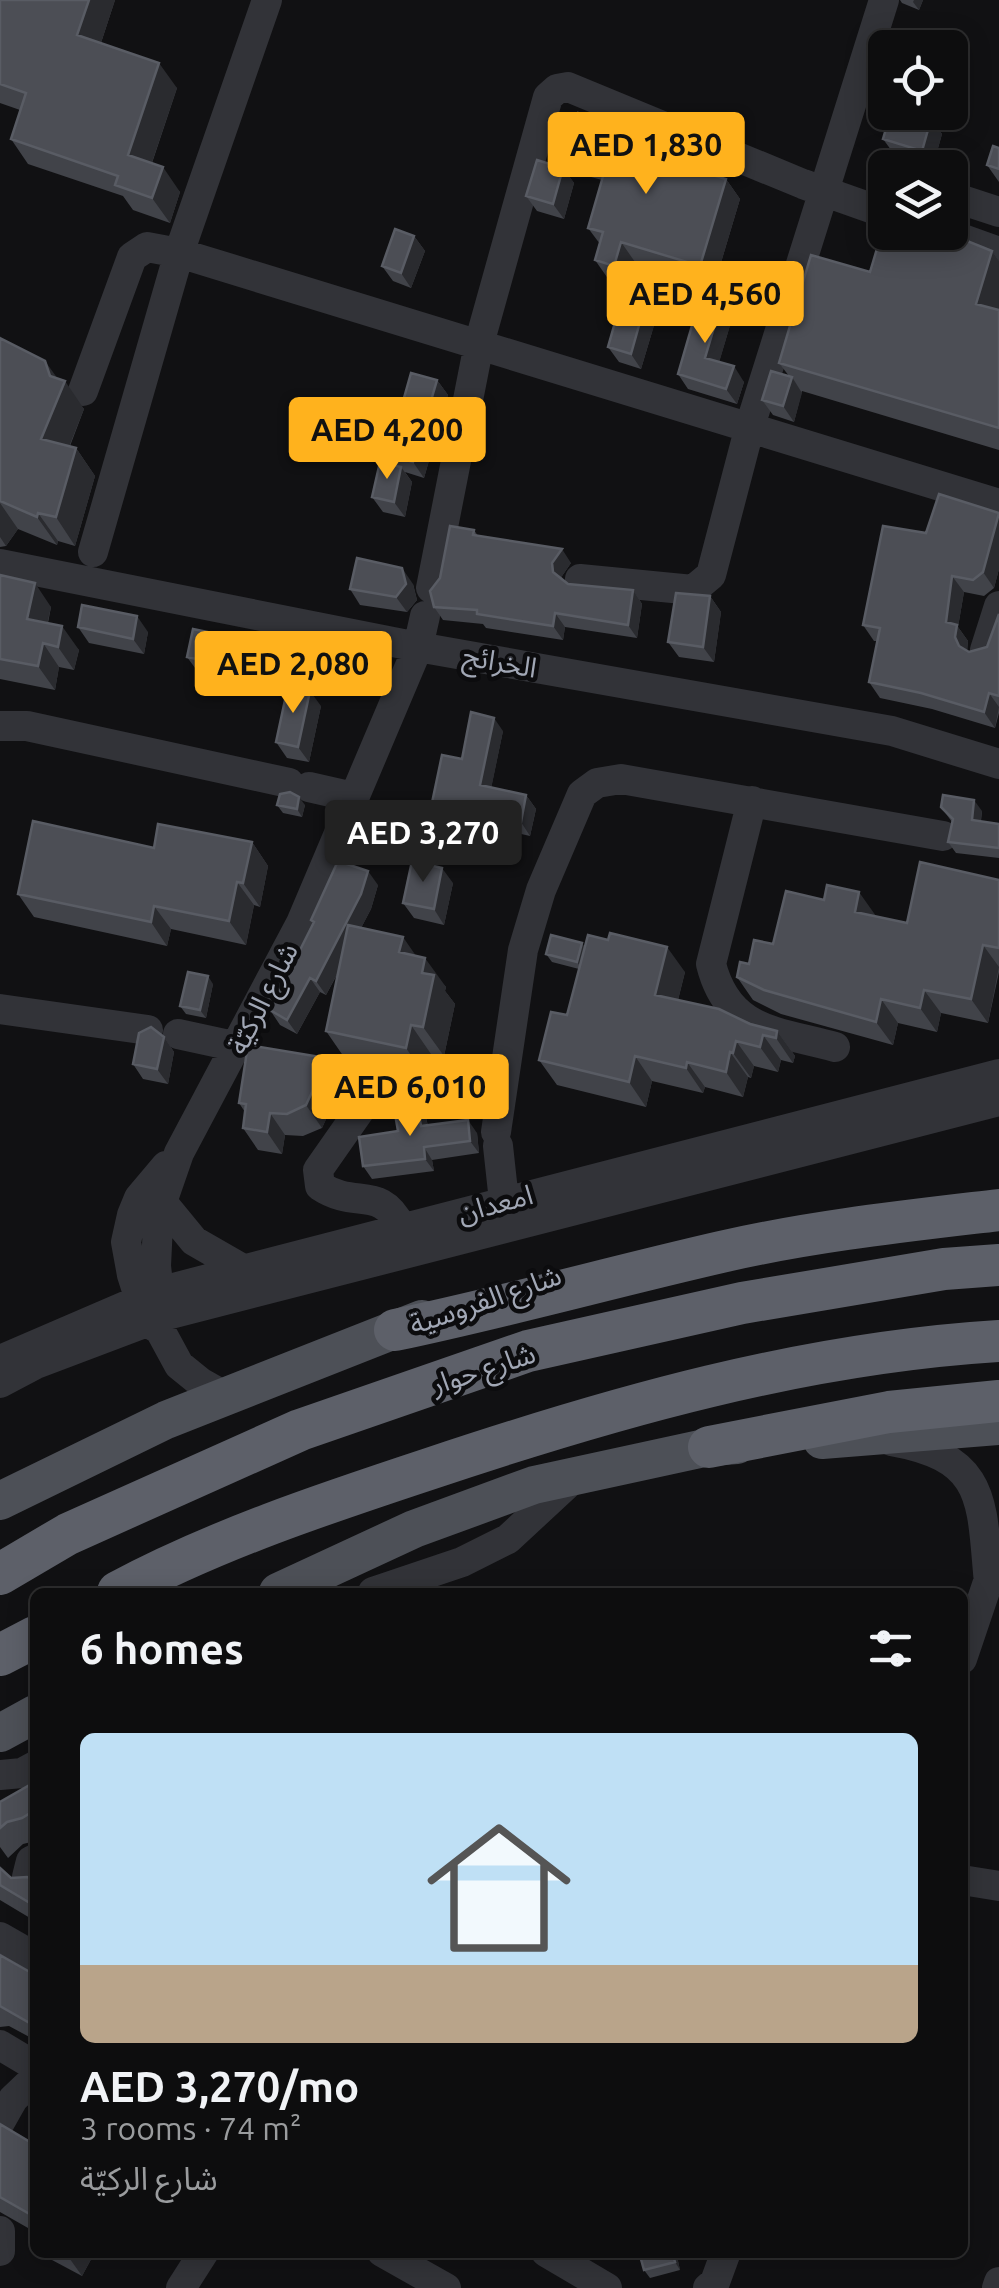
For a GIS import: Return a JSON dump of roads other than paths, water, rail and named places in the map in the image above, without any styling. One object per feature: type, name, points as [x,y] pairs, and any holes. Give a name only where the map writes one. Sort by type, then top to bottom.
[{"type":"highway","points":[[395,1330],[723,1252],[872,1225],[999,1210]]},
{"type":"highway","name":"شارع حوار","points":[[0,1574],[68,1534],[300,1430],[528,1351],[742,1303],[944,1269],[999,1265]]},
{"type":"highway","points":[[126,1588],[322,1504],[543,1430],[752,1374],[999,1341]]},
{"type":"highway","points":[[709,1446],[889,1412],[999,1401]]},
{"type":"highway","points":[[0,1655],[30,1639]]},
{"type":"main road","name":"شارع الفروسية","points":[[0,1502],[224,1395],[521,1284],[738,1228],[860,1208],[999,1192]]},
{"type":"main road","points":[[286,1588],[414,1528],[534,1485],[576,1475],[709,1446],[999,1426]]},
{"type":"main road","points":[[0,1734],[30,1717]]},
{"type":"street","points":[[93,552],[179,253],[267,0]]},
{"type":"street","points":[[580,579],[693,590],[704,584],[715,566],[750,426],[884,0]]},
{"type":"street","name":"شارع الركيّة","points":[[153,1312],[162,1202],[179,1153],[301,923],[418,646],[479,344],[548,97],[568,87],[823,192]]},
{"type":"street","points":[[823,192],[868,207]]},
{"type":"street","points":[[968,202],[999,212]]},
{"type":"street","points":[[968,241],[999,252]]},
{"type":"street","points":[[84,391],[132,258],[146,247],[179,253],[999,504]]},
{"type":"street","name":"الخرائج","points":[[0,564],[418,646],[892,731],[999,764]]},
{"type":"street","points":[[984,650],[999,606]]},
{"type":"street","points":[[0,726],[28,726],[353,797]]},
{"type":"street","points":[[504,1200],[497,1139],[523,950],[541,890],[582,794],[597,783],[621,778],[943,836]]},
{"type":"street","points":[[752,800],[710,964],[715,980],[720,994],[754,1024],[835,1046]]},
{"type":"street","points":[[0,1009],[238,1046]]},
{"type":"street","name":"امعدان","points":[[0,1383],[241,1268],[999,1074]]},
{"type":"street","points":[[367,1100],[318,1170],[320,1186],[335,1196],[385,1204],[392,1209],[401,1228]]},
{"type":"street","name":"امعدان","points":[[0,1360],[153,1312],[999,1101]]},
{"type":"street","name":"شارع الركيّة","points":[[179,1153],[154,1177],[132,1215],[126,1242],[153,1312],[179,1364],[224,1395]]},
{"type":"street","points":[[162,1202],[194,1241],[241,1268]]},
{"type":"street","points":[[166,1420],[179,1364]]},
{"type":"street","points":[[870,1437],[920,1446],[951,1462],[970,1479],[984,1514],[988,1583]]},
{"type":"street","points":[[391,1588],[462,1562],[508,1539],[576,1475]]},
{"type":"street","points":[[968,1641],[999,1548]]},
{"type":"street","points":[[0,1776],[30,1769]]},
{"type":"street","points":[[968,1881],[999,1886]]},
{"type":"street","points":[[0,1937],[30,1954]]},
{"type":"street","points":[[0,2044],[30,2063]]},
{"type":"street","points":[[0,2122],[13,2099],[30,2083]]},
{"type":"street","points":[[0,2230],[0,2251]]},
{"type":"street","points":[[181,2288],[200,2258]]},
{"type":"street","points":[[392,2258],[444,2288]]},
{"type":"street","points":[[556,2258],[607,2288]]},
{"type":"street","points":[[708,2288],[715,2282],[724,2258]]}]
